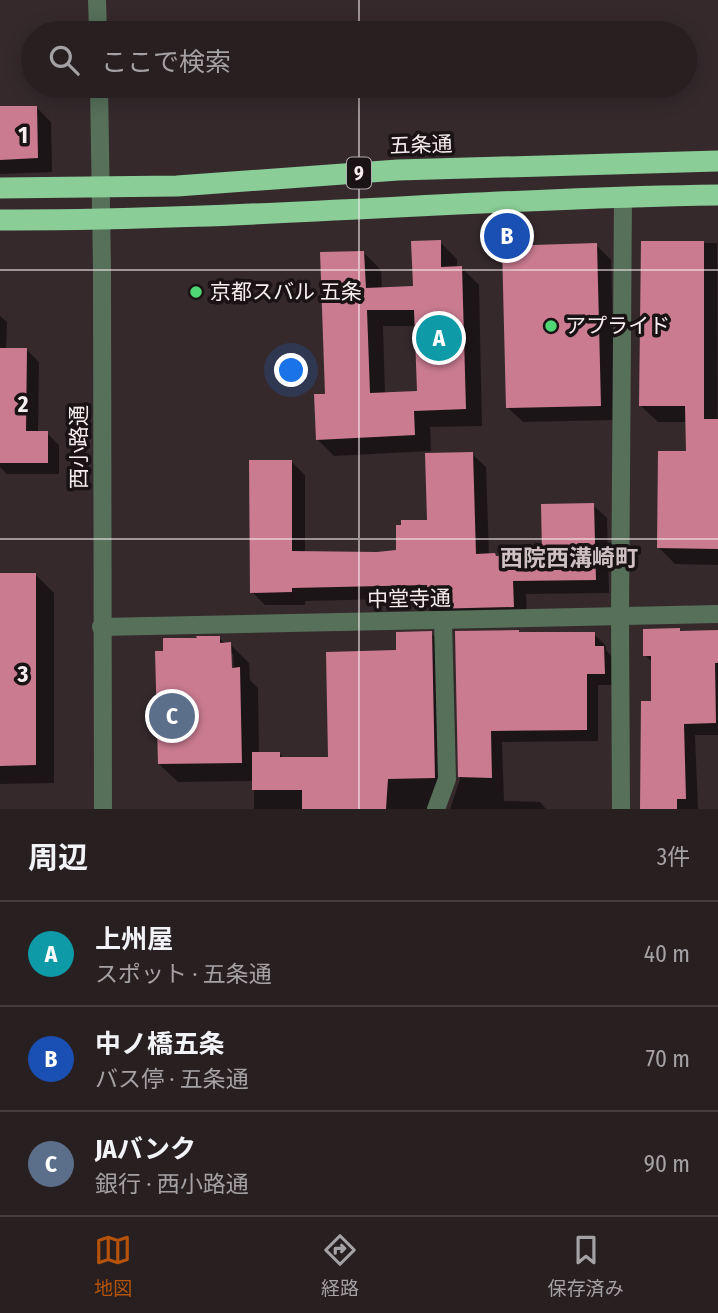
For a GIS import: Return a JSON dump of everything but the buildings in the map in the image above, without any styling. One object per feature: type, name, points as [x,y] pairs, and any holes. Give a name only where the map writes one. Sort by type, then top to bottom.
[{"type":"highway","name":"五条通","points":[[0,188],[177,186],[398,170],[718,161]]},
{"type":"highway","name":"9","points":[[0,220],[101,220],[718,194]]},
{"type":"street","points":[[97,0],[98,21]]},
{"type":"street","name":"西小路通","points":[[99,98],[103,809]]},
{"type":"street","points":[[621,809],[623,196]]},
{"type":"street","name":"中堂寺通","points":[[101,627],[718,614]]},
{"type":"street","points":[[436,809],[447,779],[443,621]]},
{"type":"place","name":"中ノ橋五条","points":[[507,236]]},
{"type":"place","name":"京都スバル 五条","points":[[196,292]]},
{"type":"place","name":"アプライド","points":[[551,326]]},
{"type":"place","name":"上州屋","points":[[439,338]]},
{"type":"place","name":"JAバンク","points":[[172,716]]},
{"type":"district","name":"西院西溝崎町","points":[[569,558]]}]
